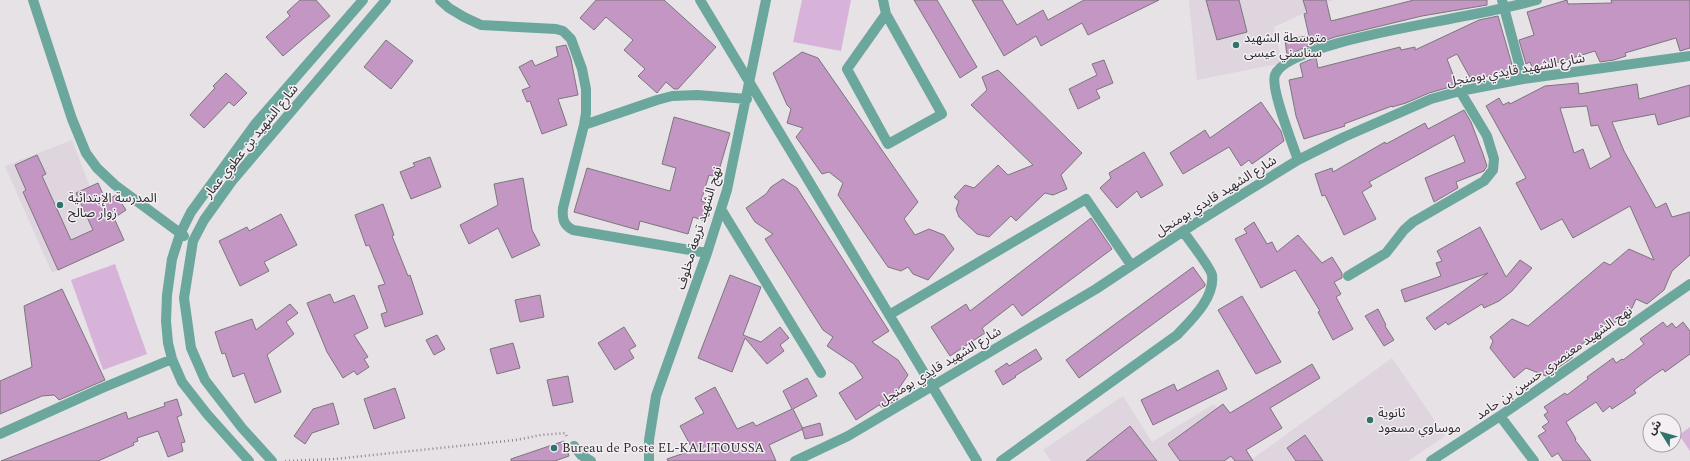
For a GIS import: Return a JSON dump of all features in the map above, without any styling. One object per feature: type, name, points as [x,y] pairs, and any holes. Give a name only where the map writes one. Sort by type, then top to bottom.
[{"type":"street","points":[[33,0],[72,119],[86,153],[97,168],[115,186],[180,234],[193,241]]},
{"type":"street","name":"شارع الشهيد بن عطوي عمار","points":[[249,461],[207,414],[182,382],[172,359],[168,343],[166,321],[167,295],[172,259],[180,234],[191,212],[256,123],[363,0]]},
{"type":"street","name":"شارع الشهيد بن عطوي عمار","points":[[272,461],[242,428],[205,380],[191,348],[184,298],[193,241],[204,220],[232,181],[386,0]]},
{"type":"street","points":[[440,0],[464,17],[481,25],[563,30],[571,39],[582,69],[586,89],[586,113],[563,208],[562,216],[567,227],[573,230],[707,253]]},
{"type":"street","points":[[700,0],[977,461]]},
{"type":"street","name":"نهج الشهيد تريعة مخلوف","points":[[649,461],[649,440],[656,396],[707,253],[727,190],[747,99],[766,0]]},
{"type":"street","points":[[883,0],[886,14],[942,114],[888,144],[846,69],[886,14]]},
{"type":"street","points":[[1298,160],[1274,84],[1275,74],[1284,65],[1306,54],[1350,40],[1503,4],[1538,0]]},
{"type":"street","points":[[1503,4],[1523,79]]},
{"type":"street","name":"شارع الشهيد قايدي بومنجل","points":[[795,461],[848,436],[1096,289],[1183,231],[1298,160],[1383,119],[1431,99],[1460,91],[1523,79],[1690,56]]},
{"type":"street","points":[[1348,276],[1386,254],[1404,230],[1413,222],[1484,181],[1493,170],[1494,159],[1487,136],[1460,91]]},
{"type":"street","points":[[584,125],[672,96],[697,95],[747,99]]},
{"type":"street","points":[[889,315],[1086,199],[1131,265]]},
{"type":"street","points":[[721,209],[820,373]]},
{"type":"street","points":[[1001,461],[1177,334],[1193,317],[1207,298],[1211,286],[1212,274],[1183,231]]},
{"type":"street","name":"نهج الشهيد معنصري حسين بن حامد","points":[[1431,461],[1500,416],[1690,284]]},
{"type":"street","points":[[0,434],[100,389],[172,359]]},
{"type":"street","points":[[1500,416],[1534,461]]},
{"type":"street","points":[[574,446],[581,455],[592,461]]},
{"type":"path","points":[[285,461],[335,459],[565,433],[574,446]]},
{"type":"shaded area","points":[[802,0],[851,0],[841,51],[793,42]]},
{"type":"shaded area","name":"متوسطة الشهيد سناسني عيسى","points":[[1189,0],[1333,0],[1274,27],[1282,63],[1197,80]]},
{"type":"shaded area","name":"المدرسة الإبتدائية زوار صالح","points":[[72,140],[112,244],[52,273],[5,166]]},
{"type":"shaded area","points":[[115,264],[147,354],[103,370],[71,280]]},
{"type":"shaded area","name":"ثانوية موساوي مسعود","points":[[1392,358],[1445,436],[1408,461],[1051,461],[1043,450],[1123,396],[1152,442],[1214,404],[1251,460]]},
{"type":"shaded area","points":[[1690,427],[1690,451],[1682,439],[1682,433]]},
{"type":"building","points":[[300,0],[316,0],[330,16],[283,56],[266,37],[290,16],[287,12]]},
{"type":"building","points":[[596,0],[664,0],[716,47],[678,89],[674,89],[666,82],[657,93],[638,76],[645,69],[624,50],[633,40],[606,17],[594,30],[580,18]]},
{"type":"building","points":[[914,0],[937,0],[977,67],[960,78]]},
{"type":"building","points":[[972,0],[1002,0],[1017,25],[1043,10],[1048,20],[1084,0],[1159,0],[1088,35],[1082,23],[1041,46],[1036,36],[1004,56]]},
{"type":"building","points":[[1206,0],[1239,0],[1247,32],[1217,40]]},
{"type":"building","points":[[1303,0],[1326,0],[1331,21],[1414,0],[1487,0],[1487,5],[1422,16],[1335,37],[1301,49],[1287,56],[1285,39],[1309,36],[1304,14],[1307,13]]},
{"type":"building","points":[[1567,0],[1568,4],[1612,3],[1611,0],[1690,0],[1690,48],[1680,51],[1676,38],[1625,53],[1626,56],[1614,60],[1600,62],[1595,51],[1533,70],[1530,62],[1526,64],[1519,40],[1534,35],[1527,12]]},
{"type":"building","points":[[1498,16],[1513,68],[1472,81],[1457,54],[1447,59],[1457,85],[1429,93],[1406,103],[1392,106],[1344,124],[1345,126],[1304,139],[1296,116],[1289,80],[1303,77],[1300,64],[1316,57],[1318,68],[1400,47],[1401,50],[1415,47],[1415,50],[1479,20]]},
{"type":"building","points":[[386,40],[413,61],[391,89],[364,67]]},
{"type":"building","points":[[566,45],[571,59],[578,95],[558,99],[567,125],[542,134],[530,101],[527,102],[522,90],[530,87],[519,67],[532,60],[535,66],[558,56],[556,47]]},
{"type":"building","points":[[802,52],[818,58],[918,202],[904,219],[915,235],[929,229],[944,235],[954,249],[928,280],[913,274],[908,267],[901,271],[888,267],[838,195],[843,183],[829,172],[822,174],[796,137],[803,128],[787,123],[791,109],[787,105],[773,73]]},
{"type":"building","points":[[1104,60],[1113,83],[1096,90],[1100,98],[1078,109],[1069,89],[1097,75],[1092,64]]},
{"type":"building","points":[[998,70],[1082,153],[1061,175],[1067,189],[1053,195],[1045,193],[1016,221],[1011,216],[989,237],[977,234],[959,217],[956,209],[959,201],[954,197],[965,185],[974,188],[998,165],[1008,175],[1033,165],[971,105],[987,90],[982,77]]},
{"type":"building","points":[[226,73],[247,93],[234,106],[229,102],[204,128],[190,115],[215,88],[213,86]]},
{"type":"building","points":[[1578,83],[1579,94],[1637,84],[1639,99],[1690,85],[1690,116],[1658,125],[1655,114],[1612,122],[1624,151],[1656,208],[1666,203],[1672,217],[1690,212],[1690,255],[1672,271],[1664,290],[1647,304],[1636,299],[1632,308],[1591,343],[1586,341],[1576,349],[1572,358],[1546,376],[1526,368],[1514,378],[1490,348],[1493,341],[1490,337],[1512,319],[1528,326],[1604,262],[1610,265],[1629,249],[1654,260],[1630,206],[1573,238],[1562,219],[1541,230],[1516,183],[1526,178],[1486,106],[1499,98],[1503,105],[1509,102],[1510,104],[1545,86]],"holes":[[[1587,106],[1591,126],[1598,125],[1611,157],[1590,169],[1583,149],[1574,153],[1560,108]]]},
{"type":"building","points":[[1261,102],[1281,131],[1284,141],[1252,164],[1249,160],[1241,166],[1229,147],[1183,174],[1170,153],[1205,130],[1210,138]]},
{"type":"building","points":[[1464,110],[1471,122],[1487,166],[1484,171],[1456,182],[1458,188],[1434,202],[1425,178],[1465,162],[1454,135],[1369,182],[1372,186],[1362,192],[1376,219],[1344,235],[1325,195],[1322,196],[1315,174],[1332,168],[1333,172],[1385,142],[1386,144],[1425,123],[1428,129]]},
{"type":"building","points":[[674,117],[730,133],[717,177],[709,175],[701,201],[710,204],[705,221],[693,217],[688,234],[640,221],[638,230],[574,212],[587,168],[670,191],[676,168],[662,164]]},
{"type":"building","points":[[1144,152],[1163,185],[1141,198],[1137,191],[1117,208],[1100,188],[1111,178],[1109,173]]},
{"type":"building","points":[[37,155],[46,174],[42,176],[71,240],[93,230],[76,193],[98,183],[106,201],[116,195],[126,210],[114,218],[124,240],[58,270],[23,192],[26,190],[15,165]]},
{"type":"building","points":[[430,157],[441,187],[411,199],[400,172],[415,166],[413,163]]},
{"type":"building","points":[[523,178],[532,230],[540,245],[512,258],[498,228],[469,244],[460,225],[498,205],[494,184]]},
{"type":"building","points":[[783,179],[797,188],[889,331],[872,342],[898,360],[908,375],[895,394],[898,399],[883,408],[879,405],[856,420],[839,393],[863,378],[854,364],[827,346],[833,337],[823,330],[765,239],[773,234],[755,222],[746,208],[766,194],[771,187]]},
{"type":"building","points":[[383,204],[394,235],[392,236],[408,276],[410,275],[423,314],[385,327],[381,314],[387,312],[378,286],[385,284],[369,245],[366,246],[355,215]]},
{"type":"building","points":[[281,214],[297,245],[264,262],[269,271],[240,286],[219,241],[247,227],[249,231]]},
{"type":"building","points":[[1091,218],[1112,249],[1022,316],[1013,304],[982,328],[985,333],[950,356],[931,327],[966,304],[970,311]]},
{"type":"building","points":[[1254,222],[1267,244],[1272,242],[1277,252],[1298,235],[1322,263],[1332,257],[1342,273],[1342,278],[1334,282],[1341,294],[1336,297],[1353,329],[1333,340],[1318,312],[1320,311],[1295,270],[1261,288],[1235,239],[1247,233],[1244,229]]},
{"type":"building","points":[[1480,227],[1506,277],[1520,260],[1532,268],[1512,291],[1499,301],[1484,308],[1482,304],[1448,325],[1446,322],[1435,330],[1426,318],[1488,273],[1405,302],[1401,290],[1441,276],[1436,263],[1442,261],[1437,251]]},
{"type":"building","points":[[1193,267],[1205,286],[1079,378],[1066,360]]},
{"type":"building","points":[[730,275],[761,287],[743,335],[761,342],[780,327],[789,338],[780,345],[784,351],[767,364],[745,338],[732,372],[698,358]]},
{"type":"building","points":[[62,289],[105,380],[59,400],[54,395],[42,396],[0,414],[0,381],[32,367],[24,306]]},
{"type":"building","points":[[330,294],[334,303],[354,295],[368,328],[354,335],[368,357],[364,359],[369,367],[357,375],[354,371],[343,378],[327,352],[307,303]]},
{"type":"building","points":[[540,295],[544,317],[520,322],[515,300]]},
{"type":"building","points":[[1242,296],[1281,362],[1256,374],[1218,310]]},
{"type":"building","points":[[290,304],[298,313],[286,322],[294,334],[267,355],[281,392],[255,403],[244,373],[233,377],[225,353],[222,354],[215,332],[252,319],[256,330]]},
{"type":"building","points":[[1378,309],[1386,325],[1385,326],[1394,340],[1384,346],[1365,316]]},
{"type":"building","points":[[1663,322],[1667,327],[1672,323],[1676,328],[1683,322],[1690,331],[1690,354],[1665,372],[1663,369],[1654,375],[1634,390],[1636,393],[1612,409],[1610,406],[1603,412],[1596,402],[1566,422],[1576,439],[1575,440],[1591,461],[1563,461],[1558,453],[1552,457],[1538,436],[1546,431],[1542,427],[1549,422],[1544,415],[1548,412],[1544,407],[1565,393],[1567,395],[1588,379],[1587,377],[1613,358],[1616,363],[1622,359],[1623,360],[1644,344],[1640,339]]},
{"type":"building","points":[[624,327],[636,346],[629,350],[634,358],[615,370],[598,343]]},
{"type":"building","points":[[437,335],[445,349],[434,355],[426,340]]},
{"type":"building","points":[[513,343],[520,368],[497,374],[490,349]]},
{"type":"building","points":[[1036,349],[1042,359],[1003,385],[995,371],[1007,363],[1009,366]]},
{"type":"building","points":[[1312,364],[1320,378],[1270,408],[1282,428],[1246,450],[1253,461],[1235,461],[1231,456],[1224,461],[1180,461],[1168,444],[1223,404],[1230,413]]},
{"type":"building","points":[[1218,370],[1227,389],[1153,425],[1141,400],[1174,384],[1177,391]]},
{"type":"building","points":[[568,376],[573,402],[553,406],[547,380]]},
{"type":"building","points":[[807,378],[817,396],[793,409],[803,429],[769,445],[776,461],[668,461],[667,459],[693,450],[680,426],[704,413],[695,398],[715,387],[737,429],[753,422],[756,426],[792,409],[783,391]]},
{"type":"building","points":[[395,388],[405,418],[374,429],[364,399]]},
{"type":"building","points":[[177,399],[182,415],[177,417],[185,442],[181,443],[183,451],[168,457],[158,431],[137,438],[138,441],[133,443],[134,445],[98,461],[1,461],[126,412],[128,419],[165,406],[164,403]]},
{"type":"building","points":[[333,403],[339,424],[312,433],[305,444],[294,436],[313,409]]},
{"type":"building","points":[[820,423],[823,435],[805,439],[802,428]]},
{"type":"building","points":[[1130,426],[1157,461],[1086,461]]},
{"type":"building","points":[[1305,435],[1323,461],[1296,461],[1287,448]]},
{"type":"building","name":"Bureau de Poste EL-KALITOUSSA","points":[[564,441],[569,456],[555,461],[511,461],[511,459]]},
{"type":"place","name":"متوسطة الشهيد سناسني عيسى","points":[[1236,45]]},
{"type":"place","name":"المدرسة الإبتدائية زوار صالح","points":[[60,205]]},
{"type":"place","name":"ثانوية موساوي مسعود","points":[[1370,420]]},
{"type":"place","name":"Bureau de Poste EL-KALITOUSSA","points":[[554,448]]}]
